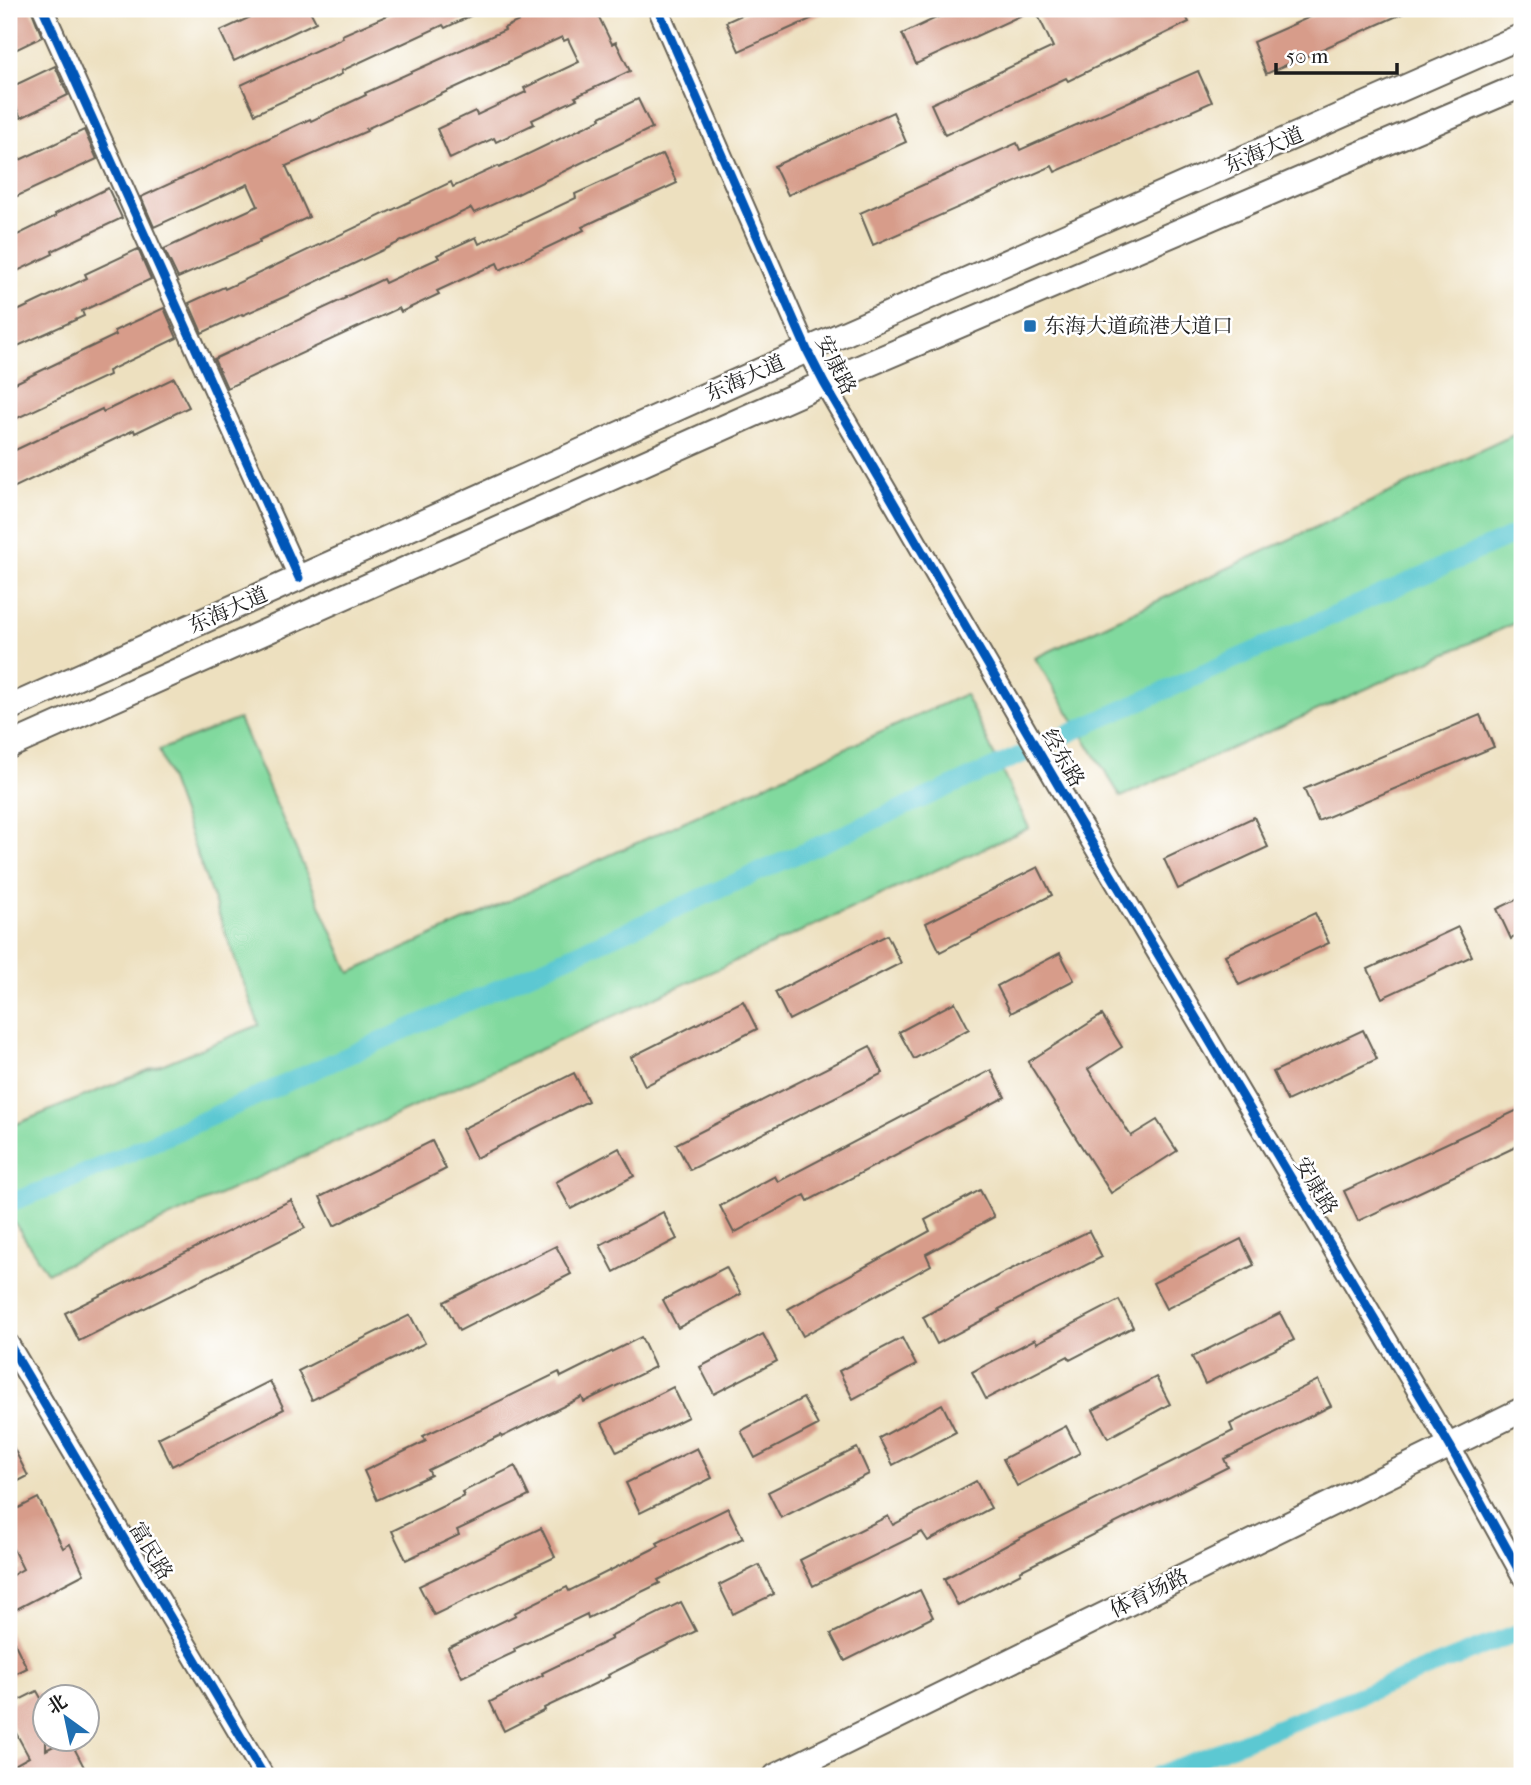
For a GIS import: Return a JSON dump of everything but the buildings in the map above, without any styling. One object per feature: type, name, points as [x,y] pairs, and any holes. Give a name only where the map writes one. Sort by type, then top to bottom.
[{"type":"main road","name":"东海大道","points":[[9,708],[807,350],[1522,36]]},
{"type":"main road","name":"东海大道","points":[[9,746],[824,383],[1522,85]]},
{"type":"main road","name":"体育场路","points":[[776,1776],[1522,1410]]},
{"type":"street","points":[[43,9],[299,578]]},
{"type":"street","name":"安康路","points":[[658,9],[807,350],[1020,718]]},
{"type":"street","name":"经东路","points":[[1020,718],[1076,816]]},
{"type":"street","name":"安康路","points":[[1076,816],[1450,1446],[1522,1576]]},
{"type":"street","name":"富民路","points":[[9,1344],[264,1776]]},
{"type":"green space","points":[[1522,431],[1522,620],[1121,797],[1035,658]]},
{"type":"green space","points":[[965,694],[1029,828],[47,1273],[9,1214],[9,1127],[259,1025],[159,750],[239,719],[350,973]]},
{"type":"waterway","points":[[9,1203],[67,1181],[1522,531]]},
{"type":"waterway","points":[[1156,1776],[1522,1631]]},
{"type":"cycle path","points":[[43,9],[299,578]]},
{"type":"cycle path","points":[[658,9],[807,350],[824,383],[1076,816],[1450,1446],[1522,1576]]},
{"type":"cycle path","points":[[9,1344],[264,1776]]},
{"type":"place","name":"东海大道疏港大道口","points":[[1030,326]]}]
